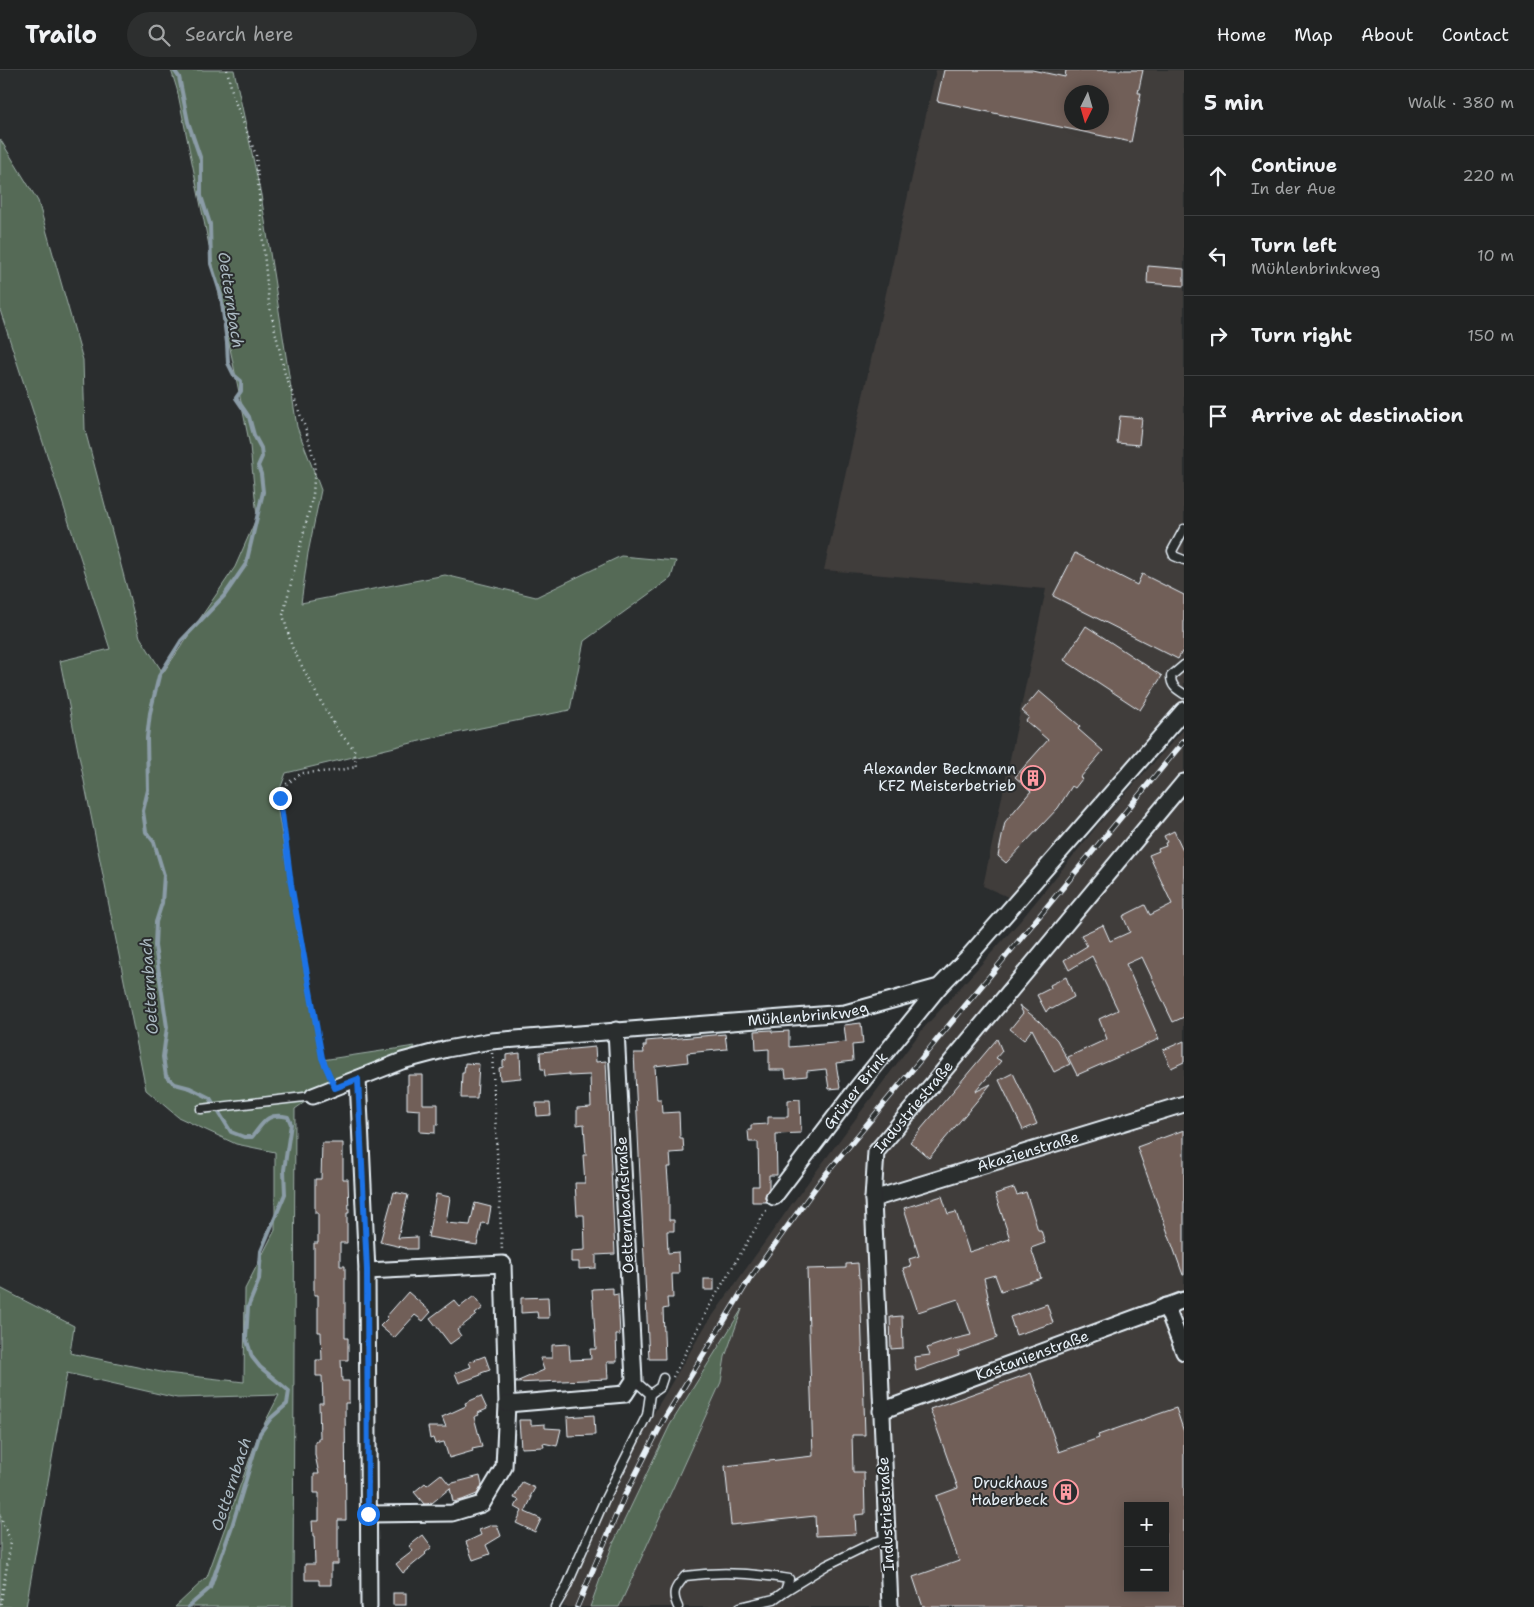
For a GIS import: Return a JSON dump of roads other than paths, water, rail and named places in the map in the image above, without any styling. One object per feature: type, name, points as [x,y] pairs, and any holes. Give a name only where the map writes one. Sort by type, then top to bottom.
[{"type":"street","points":[[939,987],[969,956],[1184,710]]},
{"type":"street","name":"Industriestraße","points":[[890,1607],[873,1199],[876,1152],[1184,782]]},
{"type":"street","name":"Mühlenbrinkweg","points":[[313,1096],[402,1061],[447,1049],[491,1042],[616,1030],[845,1013],[939,987]]},
{"type":"street","name":"Grüner Brink","points":[[774,1197],[857,1088],[939,987]]},
{"type":"street","name":"Oetternbachstraße","points":[[616,1030],[634,1380]]},
{"type":"street","points":[[358,1079],[367,1270],[370,1607]]},
{"type":"street","name":"Akazienstraße","points":[[873,1199],[1184,1104]]},
{"type":"street","points":[[367,1270],[503,1264],[508,1404],[504,1467],[482,1504],[452,1514],[368,1514]]},
{"type":"street","name":"Kastanienstraße","points":[[881,1411],[1184,1300]]},
{"type":"street","points":[[1166,1306],[1184,1352]]},
{"type":"street","points":[[508,1404],[625,1394],[634,1380]]},
{"type":"lane","points":[[1184,529],[1172,551],[1174,556],[1184,560]]},
{"type":"lane","points":[[1184,665],[1171,676],[1171,683],[1178,691],[1184,694]]},
{"type":"lane","points":[[201,1109],[313,1096]]},
{"type":"lane","points":[[650,1394],[660,1388],[663,1378]]},
{"type":"lane","points":[[634,1380],[650,1394]]},
{"type":"lane","points":[[556,1607],[625,1456],[647,1415],[650,1394]]},
{"type":"lane","points":[[740,1607],[774,1599],[827,1565],[874,1542],[887,1539]]},
{"type":"lane","points":[[678,1607],[674,1597],[676,1587],[685,1576],[698,1574],[733,1572],[788,1579],[786,1591]]},
{"type":"waterway","name":"Oetternbach","points":[[174,70],[179,77],[188,122],[201,160],[201,196],[210,224],[211,264],[221,295],[228,363],[234,375],[241,381],[241,391],[236,398],[249,417],[254,435],[261,448],[262,457],[258,466],[263,492],[246,564],[224,596],[181,641],[159,676],[150,713],[147,738],[148,790],[143,811],[146,832],[154,842],[164,875],[162,903],[156,922],[155,946],[167,1027],[163,1057],[166,1076],[175,1084],[190,1088],[210,1098],[231,1132],[244,1137],[252,1137],[263,1123],[275,1116],[288,1117],[291,1124],[284,1170],[285,1194],[261,1251],[259,1280],[248,1307],[246,1338],[252,1357],[260,1367],[289,1391],[287,1404],[271,1418],[260,1433],[232,1526],[210,1588],[188,1607]]},
{"type":"railway","points":[[577,1607],[624,1497],[663,1421],[749,1280],[821,1180],[1184,741]]},
{"type":"place","name":"Alexander Beckmann KFZ Meisterbetrieb","points":[[1033,778]]},
{"type":"place","name":"Druckhaus Haberbeck","points":[[1066,1492]]}]
